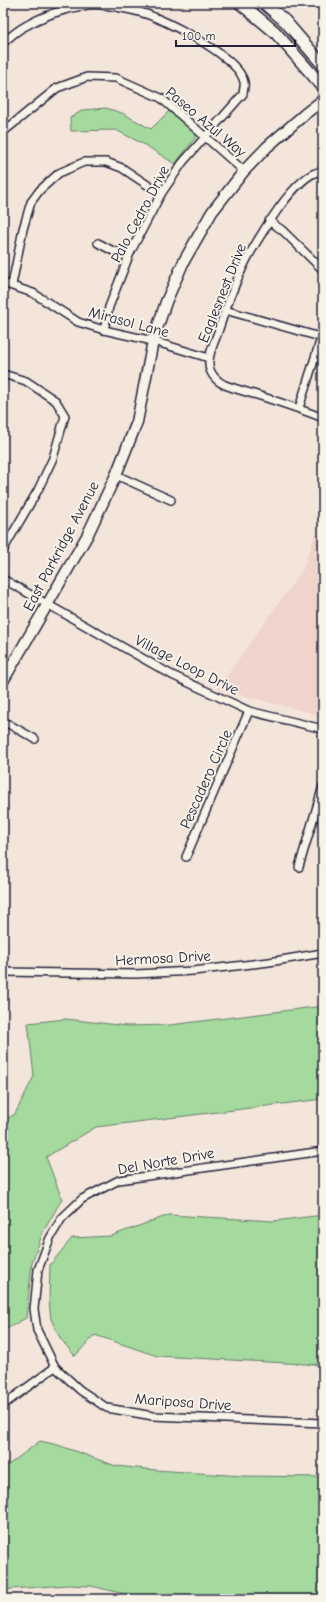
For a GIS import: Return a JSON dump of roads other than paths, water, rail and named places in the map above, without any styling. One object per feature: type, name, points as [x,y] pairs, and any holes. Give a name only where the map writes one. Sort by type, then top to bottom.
[{"type":"main road","points":[[240,3],[275,32],[323,87]]},
{"type":"main road","points":[[264,3],[285,21],[323,65]]},
{"type":"main road","name":"East Parkridge Avenue","points":[[3,681],[87,536],[116,475],[137,422],[152,341],[166,302],[184,261],[212,212],[244,171],[267,147],[306,112],[323,100]]},
{"type":"street","name":"Palo Cedro Drive","points":[[3,44],[22,28],[52,14],[90,5],[122,8],[153,16],[196,38],[220,53],[239,72],[244,83],[243,94],[183,162],[161,194],[130,253],[109,307],[104,330]]},
{"type":"street","name":"Paseo Azul Way","points":[[3,132],[57,88],[87,77],[116,78],[161,98],[244,171]]},
{"type":"street","points":[[12,285],[23,229],[31,202],[40,190],[59,174],[84,162],[106,162],[122,168],[161,194]]},
{"type":"street","name":"Eaglesnest Drive","points":[[299,408],[225,385],[213,377],[209,368],[209,358],[225,310],[244,266],[269,220],[294,189],[309,176],[322,172]]},
{"type":"street","points":[[269,220],[282,230],[323,270]]},
{"type":"street","points":[[98,243],[113,251],[130,253]]},
{"type":"street","name":"Mirasol Lane","points":[[3,283],[33,293],[78,322],[104,330],[152,341],[209,358]]},
{"type":"street","points":[[225,310],[322,334],[299,408],[323,418]]},
{"type":"street","points":[[3,374],[26,381],[56,401],[66,416],[53,458],[38,490],[3,550]]},
{"type":"street","points":[[116,475],[171,500]]},
{"type":"street","name":"Village Loop Drive","points":[[3,579],[172,675],[249,711],[323,729]]},
{"type":"street","name":"Pescadero Circle","points":[[186,857],[249,711]]},
{"type":"street","points":[[3,721],[35,739]]},
{"type":"street","points":[[299,867],[323,786]]},
{"type":"street","name":"Hermosa Drive","points":[[3,972],[136,974],[193,971],[269,962],[323,953]]},
{"type":"street","name":"Del Norte Drive","points":[[55,1367],[37,1330],[34,1309],[38,1270],[50,1238],[62,1218],[82,1199],[119,1180],[323,1151]]},
{"type":"street","points":[[3,1405],[55,1367]]},
{"type":"street","name":"Mariposa Drive","points":[[55,1367],[80,1390],[107,1408],[152,1416],[323,1423]]}]
